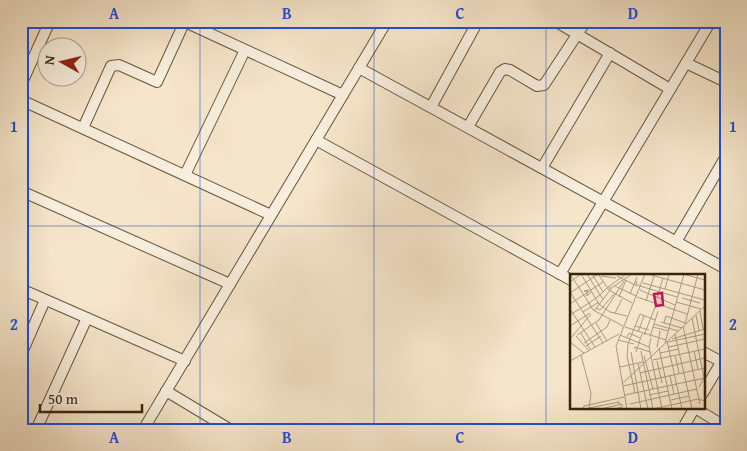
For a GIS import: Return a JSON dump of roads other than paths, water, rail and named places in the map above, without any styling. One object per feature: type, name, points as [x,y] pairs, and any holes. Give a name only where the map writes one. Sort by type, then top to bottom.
[{"type":"street","points":[[21,84],[50,21]]},
{"type":"street","points":[[143,430],[386,24],[374,21]]},
{"type":"street","points":[[431,107],[478,21]]},
{"type":"street","points":[[555,21],[670,89]]},
{"type":"street","points":[[468,127],[500,72],[505,69],[537,86],[544,85],[586,21]]},
{"type":"street","points":[[560,274],[711,21]]},
{"type":"street","points":[[83,128],[111,66],[119,65],[157,82],[185,22],[343,95]]},
{"type":"street","points":[[185,175],[245,50]]},
{"type":"street","points":[[542,168],[610,53]]},
{"type":"street","points":[[686,63],[726,82]]},
{"type":"street","points":[[359,68],[726,269]]},
{"type":"street","points":[[21,100],[272,215]]},
{"type":"street","points":[[316,140],[570,279]]},
{"type":"street","points":[[676,242],[726,156]]},
{"type":"street","points":[[21,191],[230,284]]},
{"type":"street","points":[[21,289],[185,361]]},
{"type":"street","points":[[21,355],[45,300]]},
{"type":"street","points":[[36,430],[87,318]]},
{"type":"street","points":[[704,352],[724,358],[704,392]]},
{"type":"street","points":[[166,391],[230,430]]},
{"type":"street","points":[[682,430],[695,408],[726,427]]}]
